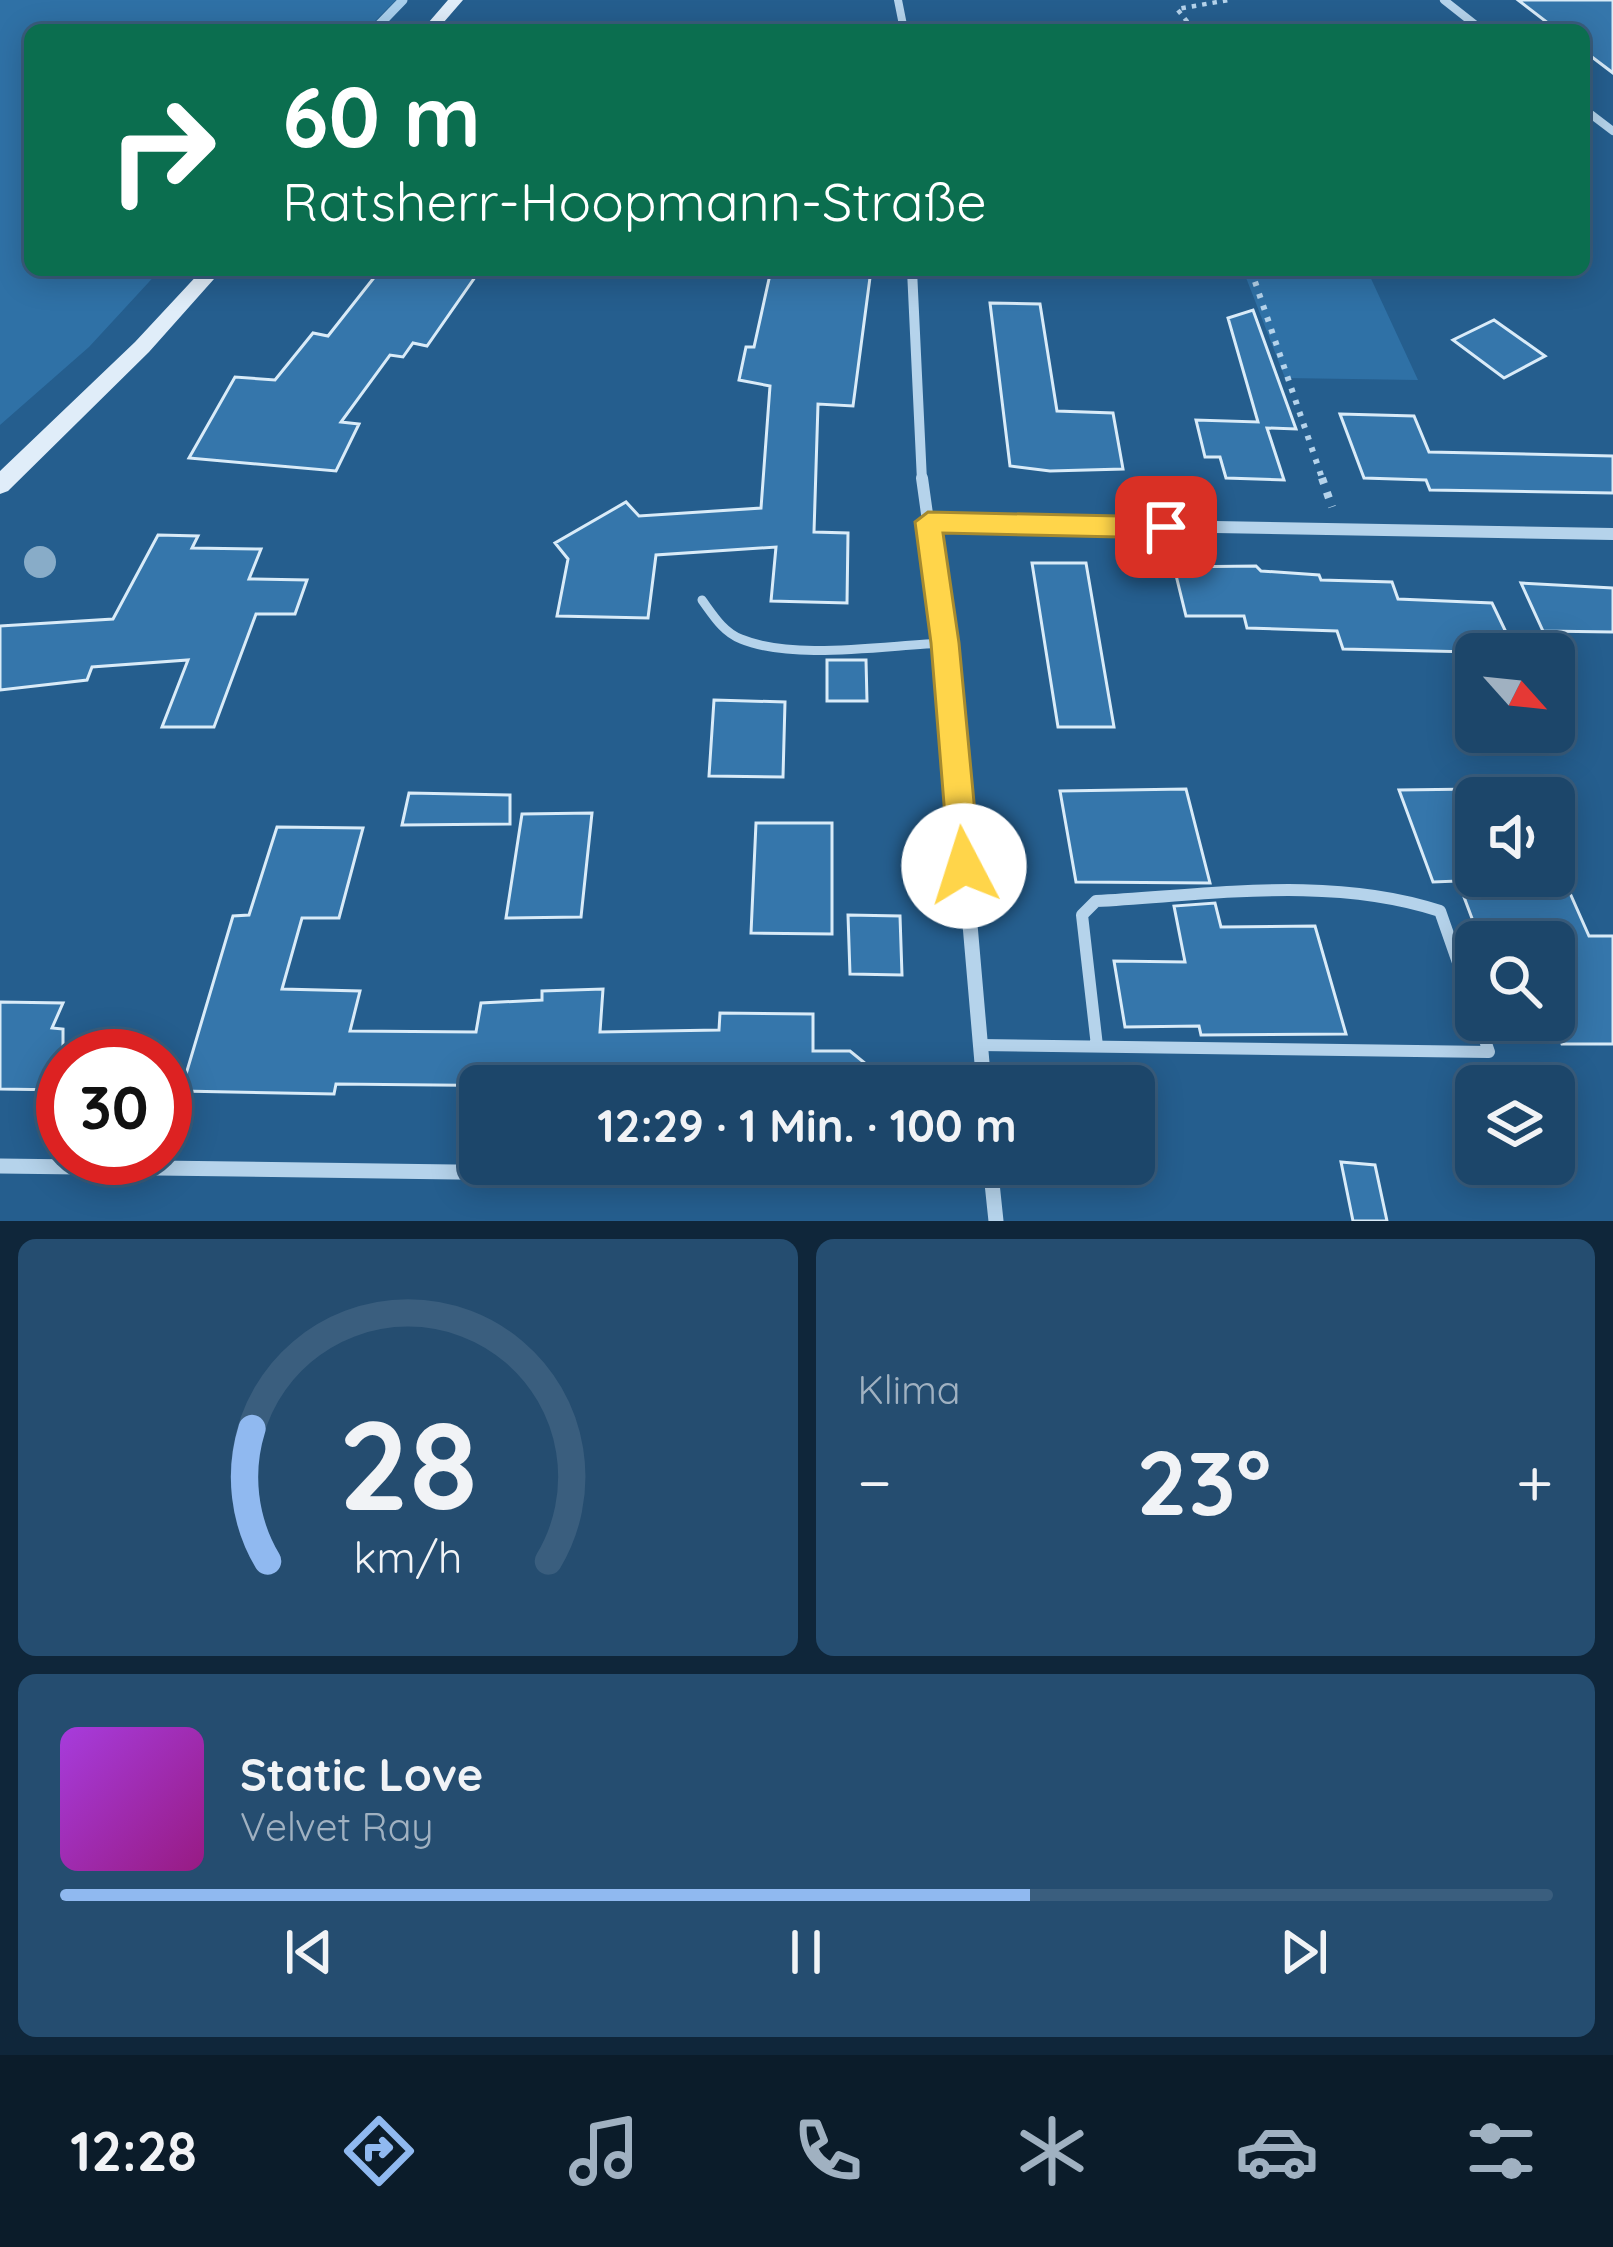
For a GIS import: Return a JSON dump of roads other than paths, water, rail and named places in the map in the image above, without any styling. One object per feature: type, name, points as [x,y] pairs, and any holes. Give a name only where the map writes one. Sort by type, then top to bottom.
[{"type":"main road","points":[[434,24],[456,0]]},
{"type":"main road","points":[[0,485],[207,276]]},
{"type":"street","points":[[1444,0],[1475,24]]},
{"type":"street","points":[[912,276],[921,471],[945,643],[982,1065]]},
{"type":"street","points":[[928,522],[1613,534]]},
{"type":"street","points":[[0,1166],[459,1168]]},
{"type":"street","points":[[992,1185],[996,1221]]},
{"type":"lane","points":[[702,600],[720,626],[742,640],[785,646],[945,643]]},
{"type":"lane","points":[[1097,1046],[1082,915],[1096,902],[1319,892],[1415,899],[1440,910],[1455,953]]},
{"type":"lane","points":[[980,1045],[1489,1052],[1485,1041]]},
{"type":"waterway","points":[[380,24],[403,0]]}]
